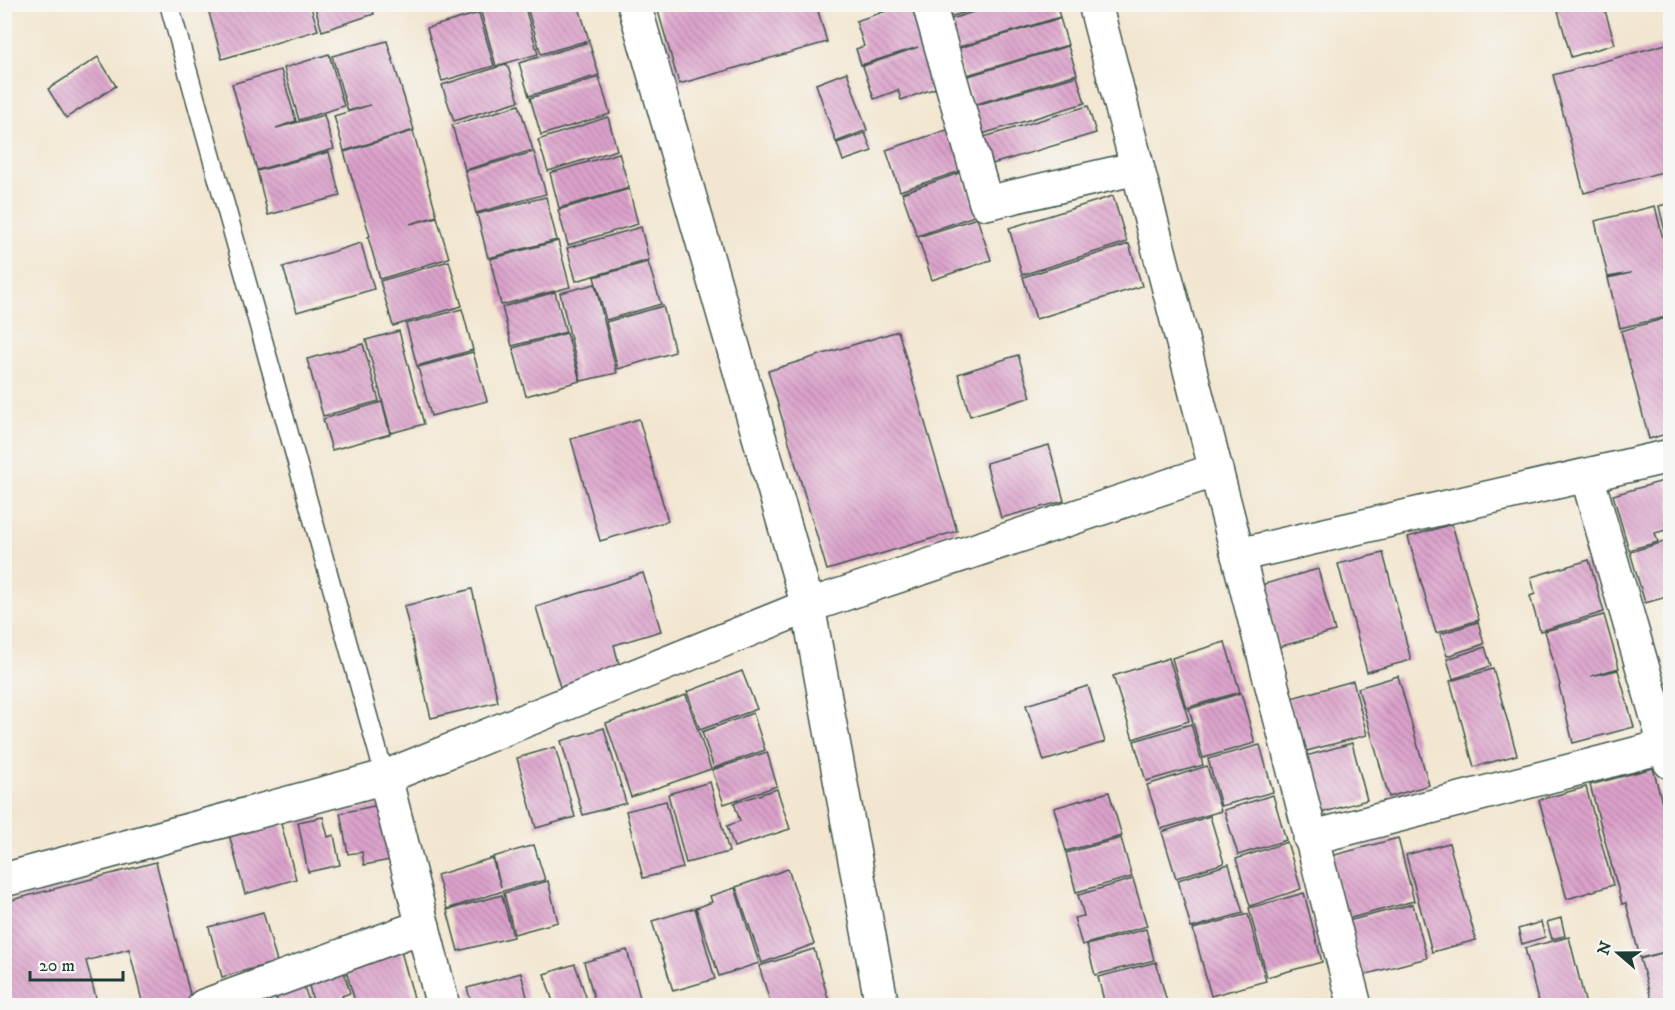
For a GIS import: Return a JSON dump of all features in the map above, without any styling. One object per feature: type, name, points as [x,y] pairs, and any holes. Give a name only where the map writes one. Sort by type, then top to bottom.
[{"type":"street","points":[[634,4],[808,606],[882,1005]]},
{"type":"street","points":[[929,4],[986,203],[1137,168]]},
{"type":"street","points":[[1095,4],[1355,1005]]},
{"type":"street","points":[[1238,555],[1671,456]]},
{"type":"street","points":[[4,880],[385,777],[808,606],[1216,470]]},
{"type":"street","points":[[1310,838],[1669,751],[1587,476]]},
{"type":"street","points":[[385,777],[443,1005]]},
{"type":"street","points":[[204,1005],[423,926]]},
{"type":"lane","points":[[169,4],[385,777]]},
{"type":"building","points":[[224,4],[310,4],[318,30],[222,59],[208,9]]},
{"type":"building","points":[[314,4],[371,4],[374,14],[322,31]]},
{"type":"building","points":[[508,4],[524,4],[538,54],[496,66],[481,12]]},
{"type":"building","points":[[526,4],[578,4],[589,40],[541,54]]},
{"type":"building","points":[[656,4],[816,4],[827,42],[679,84]]},
{"type":"building","points":[[911,4],[939,87],[901,100],[898,90],[874,99],[863,66],[918,47],[861,65],[856,49],[864,46],[856,21]]},
{"type":"building","points":[[942,4],[990,4],[990,5],[946,18]]},
{"type":"building","points":[[999,4],[1056,4],[1060,17],[956,48],[948,20]]},
{"type":"building","points":[[1556,4],[1603,4],[1615,44],[1571,57]]},
{"type":"building","points":[[479,13],[494,66],[442,81],[427,28]]},
{"type":"building","points":[[1060,18],[1068,45],[964,76],[956,49]]},
{"type":"building","points":[[387,41],[414,130],[344,151],[334,116],[370,105],[348,111],[332,56]]},
{"type":"building","points":[[589,42],[599,75],[529,96],[519,63]]},
{"type":"building","points":[[1670,43],[1670,170],[1584,193],[1553,75]]},
{"type":"building","points":[[1068,46],[1077,74],[973,105],[965,77]]},
{"type":"building","points":[[329,54],[344,106],[299,120],[284,68]]},
{"type":"building","points":[[98,57],[116,86],[66,118],[48,89]]},
{"type":"building","points":[[507,64],[519,101],[454,121],[442,85]]},
{"type":"building","points":[[281,70],[296,121],[276,128],[324,115],[334,149],[257,170],[232,84]]},
{"type":"building","points":[[847,72],[867,130],[836,142],[816,84]]},
{"type":"building","points":[[1077,76],[1085,103],[982,134],[973,106]]},
{"type":"building","points":[[599,77],[610,114],[541,135],[530,98]]},
{"type":"building","points":[[519,105],[533,150],[465,170],[452,125]]},
{"type":"building","points":[[1088,106],[1096,133],[992,164],[984,137]]},
{"type":"building","points":[[608,117],[617,150],[548,171],[538,140]]},
{"type":"building","points":[[950,129],[963,170],[900,191],[886,150]]},
{"type":"building","points":[[413,131],[437,216],[410,224],[437,217],[449,258],[380,279],[368,237],[370,236],[344,152]]},
{"type":"building","points":[[865,133],[872,151],[843,161],[837,143]]},
{"type":"building","points":[[329,152],[340,196],[268,215],[257,171]]},
{"type":"building","points":[[534,152],[546,194],[476,213],[465,171]]},
{"type":"building","points":[[619,153],[629,188],[559,208],[550,173]]},
{"type":"building","points":[[962,172],[977,215],[917,236],[902,193]]},
{"type":"building","points":[[629,189],[638,224],[568,245],[558,210]]},
{"type":"building","points":[[1113,196],[1127,242],[1022,275],[1009,228]]},
{"type":"building","points":[[546,197],[557,240],[488,258],[477,214]]},
{"type":"building","points":[[1670,203],[1670,253],[1659,206]]},
{"type":"building","points":[[1655,206],[1669,263],[1665,264],[1670,289],[1670,316],[1620,328],[1608,278],[1631,273],[1608,277],[1595,221]]},
{"type":"building","points":[[977,218],[991,260],[932,280],[918,237]]},
{"type":"building","points":[[641,227],[649,260],[576,281],[567,248]]},
{"type":"building","points":[[558,241],[570,287],[501,305],[490,259]]},
{"type":"building","points":[[361,243],[374,289],[297,312],[283,267]]},
{"type":"building","points":[[1129,244],[1142,286],[1036,319],[1023,277]]},
{"type":"building","points":[[449,261],[462,306],[393,326],[380,281]]},
{"type":"building","points":[[648,262],[661,304],[606,320],[594,277]]},
{"type":"building","points":[[595,284],[617,373],[581,381],[560,293]]},
{"type":"building","points":[[555,292],[566,332],[512,346],[502,307]]},
{"type":"building","points":[[663,306],[675,352],[618,369],[606,322]]},
{"type":"building","points":[[462,309],[473,350],[417,366],[406,324]]},
{"type":"building","points":[[1670,317],[1670,433],[1649,439],[1621,331]]},
{"type":"building","points":[[399,331],[424,424],[391,433],[366,340]]},
{"type":"building","points":[[898,331],[957,531],[827,570],[768,371]]},
{"type":"building","points":[[567,333],[580,381],[526,396],[513,348]]},
{"type":"building","points":[[363,344],[379,401],[323,416],[307,359]]},
{"type":"building","points":[[473,352],[487,401],[431,416],[418,367]]},
{"type":"building","points":[[1018,355],[1031,397],[970,416],[958,374]]},
{"type":"building","points":[[382,402],[390,434],[332,450],[323,419]]},
{"type":"building","points":[[639,419],[668,521],[600,541],[571,439]]},
{"type":"building","points":[[1049,445],[1064,501],[1001,518],[986,463]]},
{"type":"building","points":[[1667,480],[1670,493],[1670,529],[1655,533],[1658,542],[1629,550],[1613,495]]},
{"type":"building","points":[[1452,524],[1479,620],[1436,633],[1408,537]]},
{"type":"building","points":[[1670,540],[1670,596],[1645,603],[1630,552]]},
{"type":"building","points":[[1383,553],[1411,660],[1367,672],[1338,564]]},
{"type":"building","points":[[1589,560],[1604,612],[1540,631],[1530,596],[1535,594],[1531,577]]},
{"type":"building","points":[[1318,569],[1335,631],[1279,647],[1261,585]]},
{"type":"building","points":[[643,573],[661,631],[614,645],[620,668],[560,687],[536,607]]},
{"type":"building","points":[[472,589],[498,702],[431,718],[404,606]]},
{"type":"building","points":[[1604,615],[1619,668],[1591,676],[1618,670],[1634,727],[1573,743],[1545,631]]},
{"type":"building","points":[[1478,622],[1484,644],[1447,656],[1440,634]]},
{"type":"building","points":[[1225,642],[1240,692],[1186,708],[1172,658]]},
{"type":"building","points":[[1485,647],[1491,666],[1453,679],[1447,659]]},
{"type":"building","points":[[1169,658],[1189,721],[1133,739],[1113,676]]},
{"type":"building","points":[[1493,669],[1517,755],[1474,767],[1450,681]]},
{"type":"building","points":[[742,671],[757,709],[700,730],[687,692]]},
{"type":"building","points":[[1398,676],[1429,785],[1389,797],[1358,688]]},
{"type":"building","points":[[1353,681],[1367,735],[1303,752],[1288,699]]},
{"type":"building","points":[[1088,686],[1105,742],[1044,761],[1026,705]]},
{"type":"building","points":[[1241,693],[1255,743],[1203,758],[1189,709]]},
{"type":"building","points":[[686,695],[711,769],[631,797],[606,723]]},
{"type":"building","points":[[753,713],[765,750],[714,768],[702,732]]},
{"type":"building","points":[[1191,724],[1203,765],[1146,781],[1134,741]]},
{"type":"building","points":[[604,728],[626,803],[583,815],[561,741]]},
{"type":"building","points":[[1352,743],[1367,800],[1321,813],[1306,756]]},
{"type":"building","points":[[1260,745],[1273,792],[1221,806],[1208,759]]},
{"type":"building","points":[[555,747],[575,817],[536,828],[517,758]]},
{"type":"building","points":[[767,752],[777,786],[724,804],[712,770]]},
{"type":"building","points":[[1207,766],[1221,811],[1161,829],[1147,785]]},
{"type":"building","points":[[1653,768],[1670,833],[1670,1005],[1653,1005],[1640,959],[1665,952],[1640,958],[1626,903],[1622,904],[1590,785]]},
{"type":"building","points":[[710,782],[729,852],[686,863],[668,794]]},
{"type":"building","points":[[1586,787],[1613,885],[1567,899],[1539,800]]},
{"type":"building","points":[[777,789],[790,829],[734,847],[727,826],[740,821],[734,803]]},
{"type":"building","points":[[1109,792],[1122,836],[1066,851],[1054,808]]},
{"type":"building","points":[[1273,795],[1286,840],[1238,855],[1224,810]]},
{"type":"building","points":[[666,801],[683,868],[643,878],[626,811]]},
{"type":"building","points":[[384,804],[395,859],[364,865],[362,852],[348,854],[340,813]]},
{"type":"building","points":[[1210,816],[1224,863],[1176,878],[1162,832]]},
{"type":"building","points":[[323,817],[328,837],[334,835],[340,865],[308,872],[298,822]]},
{"type":"building","points":[[280,820],[296,879],[245,894],[229,834]]},
{"type":"building","points":[[1121,838],[1132,877],[1076,892],[1066,853]]},
{"type":"building","points":[[1398,838],[1414,901],[1347,919],[1331,856]]},
{"type":"building","points":[[1287,842],[1301,889],[1250,906],[1236,859]]},
{"type":"building","points":[[1449,843],[1476,940],[1432,952],[1406,855]]},
{"type":"building","points":[[534,845],[545,880],[447,909],[437,875],[492,858],[501,887],[493,857]]},
{"type":"building","points":[[156,862],[192,1002],[177,1005],[143,1005],[129,949],[86,961],[98,1005],[10,1005],[4,985],[4,902]]},
{"type":"building","points":[[1229,864],[1243,913],[1191,928],[1178,880]]},
{"type":"building","points":[[788,869],[814,944],[762,963],[736,887]]},
{"type":"building","points":[[1133,879],[1147,926],[1082,945],[1074,918],[1084,916],[1078,895]]},
{"type":"building","points":[[548,881],[558,922],[514,934],[504,893]]},
{"type":"building","points":[[735,888],[759,963],[719,976],[696,908],[712,902],[710,896]]},
{"type":"building","points":[[1304,893],[1322,962],[1267,977],[1249,908]]},
{"type":"building","points":[[502,895],[513,937],[458,951],[447,910]]},
{"type":"building","points":[[1413,904],[1427,958],[1363,975],[1348,921]]},
{"type":"building","points":[[695,908],[715,979],[673,991],[652,921]]},
{"type":"building","points":[[263,912],[277,962],[222,977],[209,927]]},
{"type":"building","points":[[1248,914],[1266,981],[1211,996],[1193,929]]},
{"type":"building","points":[[1561,918],[1565,936],[1552,939],[1547,922]]},
{"type":"building","points":[[1541,922],[1545,937],[1522,944],[1518,929]]},
{"type":"building","points":[[1146,929],[1154,960],[1095,975],[1087,945]]},
{"type":"building","points":[[1569,937],[1586,1005],[1539,1005],[1525,948]]},
{"type":"building","points":[[399,944],[414,998],[388,1005],[356,1005],[343,960]]},
{"type":"building","points":[[814,949],[830,1005],[771,1005],[759,966]]},
{"type":"building","points":[[627,950],[642,1005],[596,1005],[584,962]]},
{"type":"building","points":[[1156,962],[1167,1002],[1155,1005],[1105,1005],[1098,977]]},
{"type":"building","points":[[575,964],[588,1003],[554,1005],[544,974]]},
{"type":"building","points":[[343,968],[350,993],[342,996],[345,1005],[314,1005],[307,978]]},
{"type":"building","points":[[521,973],[529,1005],[472,1005],[467,988]]},
{"type":"building","points":[[303,983],[310,1005],[279,1005],[274,992]]}]
